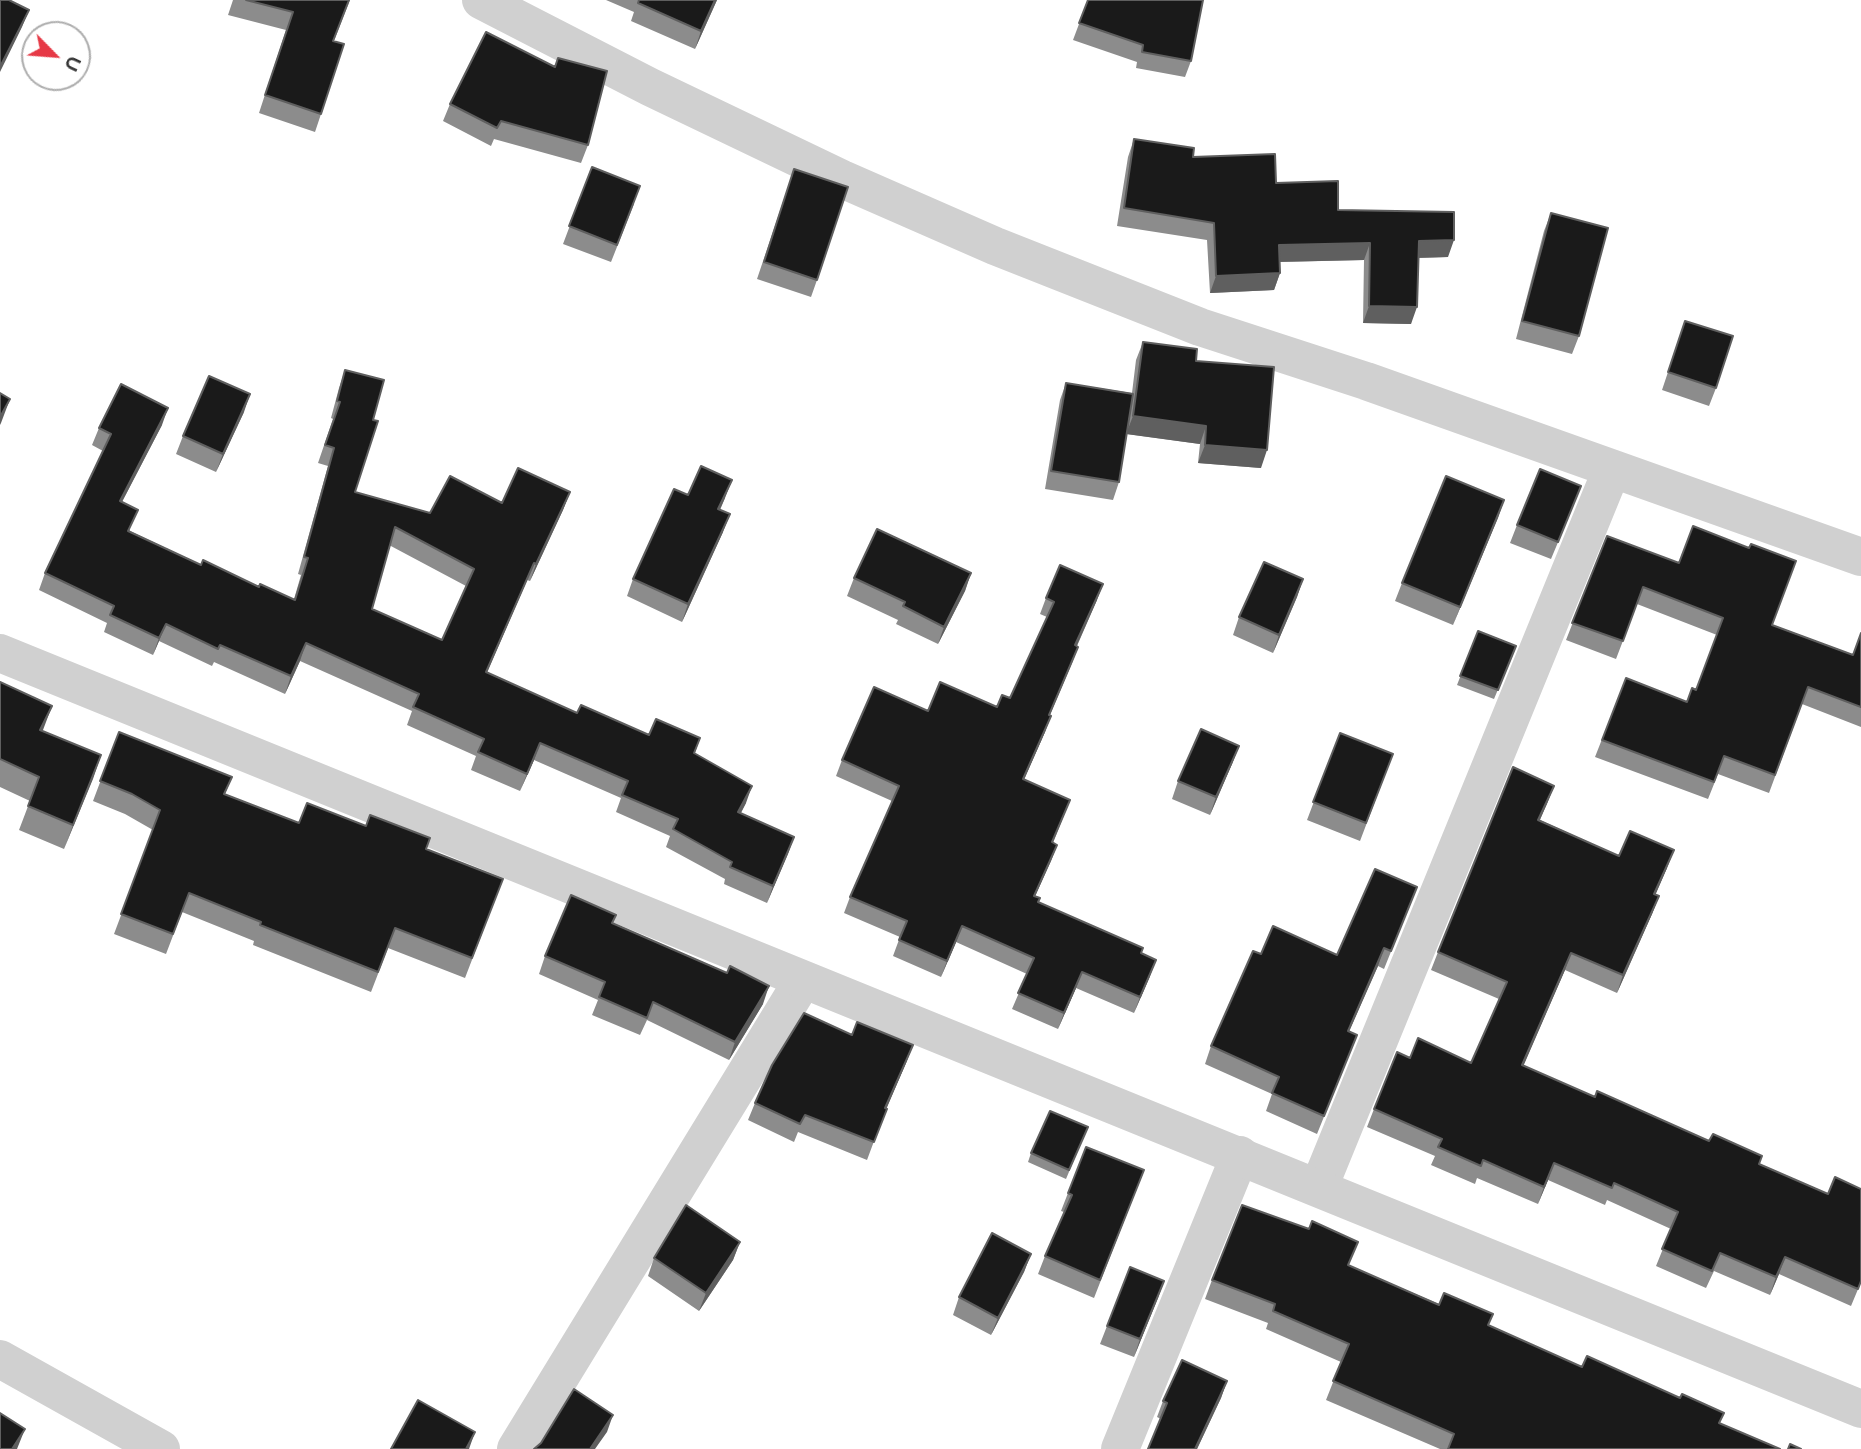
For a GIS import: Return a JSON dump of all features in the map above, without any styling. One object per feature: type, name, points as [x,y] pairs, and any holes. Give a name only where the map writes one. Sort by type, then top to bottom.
[{"type":"street","points":[[481,0],[650,87],[818,167],[995,246],[1200,327],[1366,381],[1861,557]]},
{"type":"street","points":[[1319,1186],[1612,469]]},
{"type":"street","points":[[0,653],[803,980],[1319,1186],[1861,1409]]},
{"type":"street","points":[[516,1449],[803,980]]},
{"type":"street","points":[[1121,1449],[1240,1155]]},
{"type":"street","points":[[0,1359],[161,1449]]},
{"type":"building","points":[[0,0],[9,0],[29,10],[21,21],[0,67]]},
{"type":"building","points":[[246,0],[349,0],[333,41],[344,44],[321,114],[265,95],[293,12]]},
{"type":"building","points":[[639,0],[715,0],[701,31],[638,3]]},
{"type":"building","points":[[1088,0],[1203,0],[1191,61],[1142,52],[1143,45],[1079,23]]},
{"type":"building","points":[[486,32],[555,67],[558,58],[607,71],[588,145],[501,121],[497,128],[450,104]]},
{"type":"building","points":[[1134,139],[1194,148],[1193,157],[1275,154],[1276,183],[1338,181],[1338,210],[1454,212],[1454,240],[1419,241],[1417,307],[1369,306],[1370,243],[1279,245],[1280,273],[1216,276],[1214,223],[1124,208]]},
{"type":"building","points":[[592,167],[640,186],[617,245],[569,226]]},
{"type":"building","points":[[794,169],[848,187],[817,280],[764,262]]},
{"type":"building","points":[[1551,213],[1608,228],[1579,336],[1522,321]]},
{"type":"building","points":[[1685,321],[1733,336],[1716,388],[1668,372]]},
{"type":"building","points":[[1143,342],[1197,349],[1196,361],[1274,367],[1267,450],[1205,445],[1206,426],[1133,416]]},
{"type":"building","points":[[345,370],[384,380],[373,420],[378,421],[355,492],[430,513],[450,476],[502,503],[518,468],[570,492],[536,564],[534,563],[486,672],[577,713],[581,705],[649,735],[656,719],[700,738],[694,753],[752,786],[738,812],[794,837],[773,886],[730,867],[732,862],[673,829],[678,819],[622,795],[628,781],[540,743],[527,774],[478,752],[484,739],[413,707],[419,694],[306,643],[291,676],[220,645],[218,649],[166,624],[159,638],[110,615],[114,606],[45,573],[111,434],[99,428],[121,384],[168,408],[120,501],[138,510],[128,531],[201,565],[203,560],[259,587],[260,584],[295,600],[308,558],[304,557],[334,448],[325,445],[340,402],[337,401]],"holes":[[[395,527],[474,569],[442,640],[372,609]]]},
{"type":"building","points":[[209,376],[250,394],[223,454],[183,436]]},
{"type":"building","points":[[1066,383],[1133,394],[1119,482],[1051,471]]},
{"type":"building","points":[[0,393],[10,399],[0,417]]},
{"type":"building","points":[[701,466],[732,480],[718,509],[730,514],[688,604],[633,579],[674,489],[688,495]]},
{"type":"building","points":[[1540,469],[1581,486],[1558,542],[1517,525]]},
{"type":"building","points":[[1446,476],[1504,500],[1460,607],[1402,583]]},
{"type":"building","points":[[1693,526],[1749,548],[1751,544],[1796,561],[1772,625],[1853,655],[1861,633],[1861,707],[1808,687],[1775,775],[1724,756],[1714,782],[1602,740],[1626,678],[1687,702],[1692,688],[1696,690],[1723,618],[1643,587],[1623,641],[1572,623],[1607,536],[1679,563]]},
{"type":"building","points":[[877,529],[971,573],[944,627],[903,606],[905,602],[854,578]]},
{"type":"building","points":[[1264,562],[1303,579],[1279,635],[1239,617]]},
{"type":"building","points":[[1060,565],[1103,584],[1075,645],[1078,647],[1023,779],[1070,800],[1052,842],[1057,845],[1034,896],[1040,898],[1038,902],[1143,948],[1141,953],[1156,960],[1140,997],[1082,972],[1064,1013],[1018,993],[1034,958],[962,926],[947,961],[899,940],[907,921],[850,897],[899,786],[842,760],[874,687],[928,711],[940,682],[997,707],[1002,695],[1010,698],[1054,602],[1046,598]]},
{"type":"building","points":[[1478,631],[1516,646],[1498,690],[1460,676]]},
{"type":"building","points":[[0,682],[52,706],[40,730],[101,755],[73,825],[28,806],[39,777],[0,759]]},
{"type":"building","points":[[1201,729],[1239,746],[1216,797],[1178,781]]},
{"type":"building","points":[[119,732],[232,777],[224,794],[299,823],[307,803],[366,826],[370,815],[430,838],[426,849],[503,879],[472,958],[395,928],[378,972],[260,925],[261,922],[189,893],[173,934],[121,914],[160,810],[132,794],[100,781]]},
{"type":"building","points":[[1340,733],[1393,754],[1366,823],[1313,802]]},
{"type":"building","points":[[1513,767],[1554,786],[1538,820],[1619,856],[1630,831],[1674,850],[1654,894],[1659,896],[1623,975],[1571,953],[1522,1065],[1595,1097],[1597,1091],[1709,1141],[1713,1134],[1762,1156],[1759,1164],[1828,1194],[1835,1177],[1861,1189],[1861,1281],[1858,1289],[1785,1257],[1776,1277],[1720,1253],[1712,1271],[1662,1249],[1678,1212],[1614,1183],[1612,1188],[1554,1163],[1544,1187],[1483,1160],[1481,1166],[1438,1147],[1442,1139],[1374,1109],[1397,1052],[1410,1058],[1418,1038],[1471,1063],[1507,982],[1438,952]]},
{"type":"building","points":[[1375,869],[1417,887],[1391,951],[1384,948],[1348,1031],[1357,1035],[1324,1116],[1272,1093],[1279,1077],[1211,1046],[1253,951],[1261,954],[1273,926],[1337,955]]},
{"type":"building","points":[[571,895],[616,915],[612,923],[727,973],[730,966],[769,986],[735,1042],[653,1002],[647,1018],[599,997],[605,982],[545,956]]},
{"type":"building","points":[[804,1013],[852,1035],[857,1022],[913,1045],[885,1108],[887,1109],[874,1142],[805,1115],[800,1124],[755,1103],[772,1065]]},
{"type":"building","points":[[1050,1111],[1088,1127],[1069,1170],[1031,1153]]},
{"type":"building","points":[[1086,1147],[1144,1170],[1100,1280],[1045,1256],[1072,1195],[1068,1193]]},
{"type":"building","points":[[686,1205],[740,1242],[706,1293],[654,1258]]},
{"type":"building","points":[[1242,1205],[1309,1229],[1312,1221],[1358,1242],[1348,1265],[1439,1305],[1444,1293],[1493,1314],[1488,1325],[1582,1367],[1587,1356],[1680,1398],[1682,1394],[1724,1413],[1719,1423],[1780,1449],[1448,1449],[1454,1434],[1333,1381],[1349,1344],[1273,1311],[1275,1304],[1212,1280]]},
{"type":"building","points":[[992,1233],[1031,1254],[998,1318],[959,1297]]},
{"type":"building","points":[[1130,1267],[1164,1281],[1140,1339],[1107,1326]]},
{"type":"building","points":[[1182,1360],[1227,1381],[1195,1449],[1148,1449],[1167,1403],[1163,1401]]},
{"type":"building","points":[[574,1389],[613,1415],[590,1449],[534,1449],[541,1443]]},
{"type":"building","points":[[418,1400],[475,1432],[466,1449],[391,1449]]},
{"type":"building","points":[[0,1413],[25,1429],[12,1449],[0,1449]]},
{"type":"building","points":[[1790,1444],[1801,1449],[1788,1449]]}]
